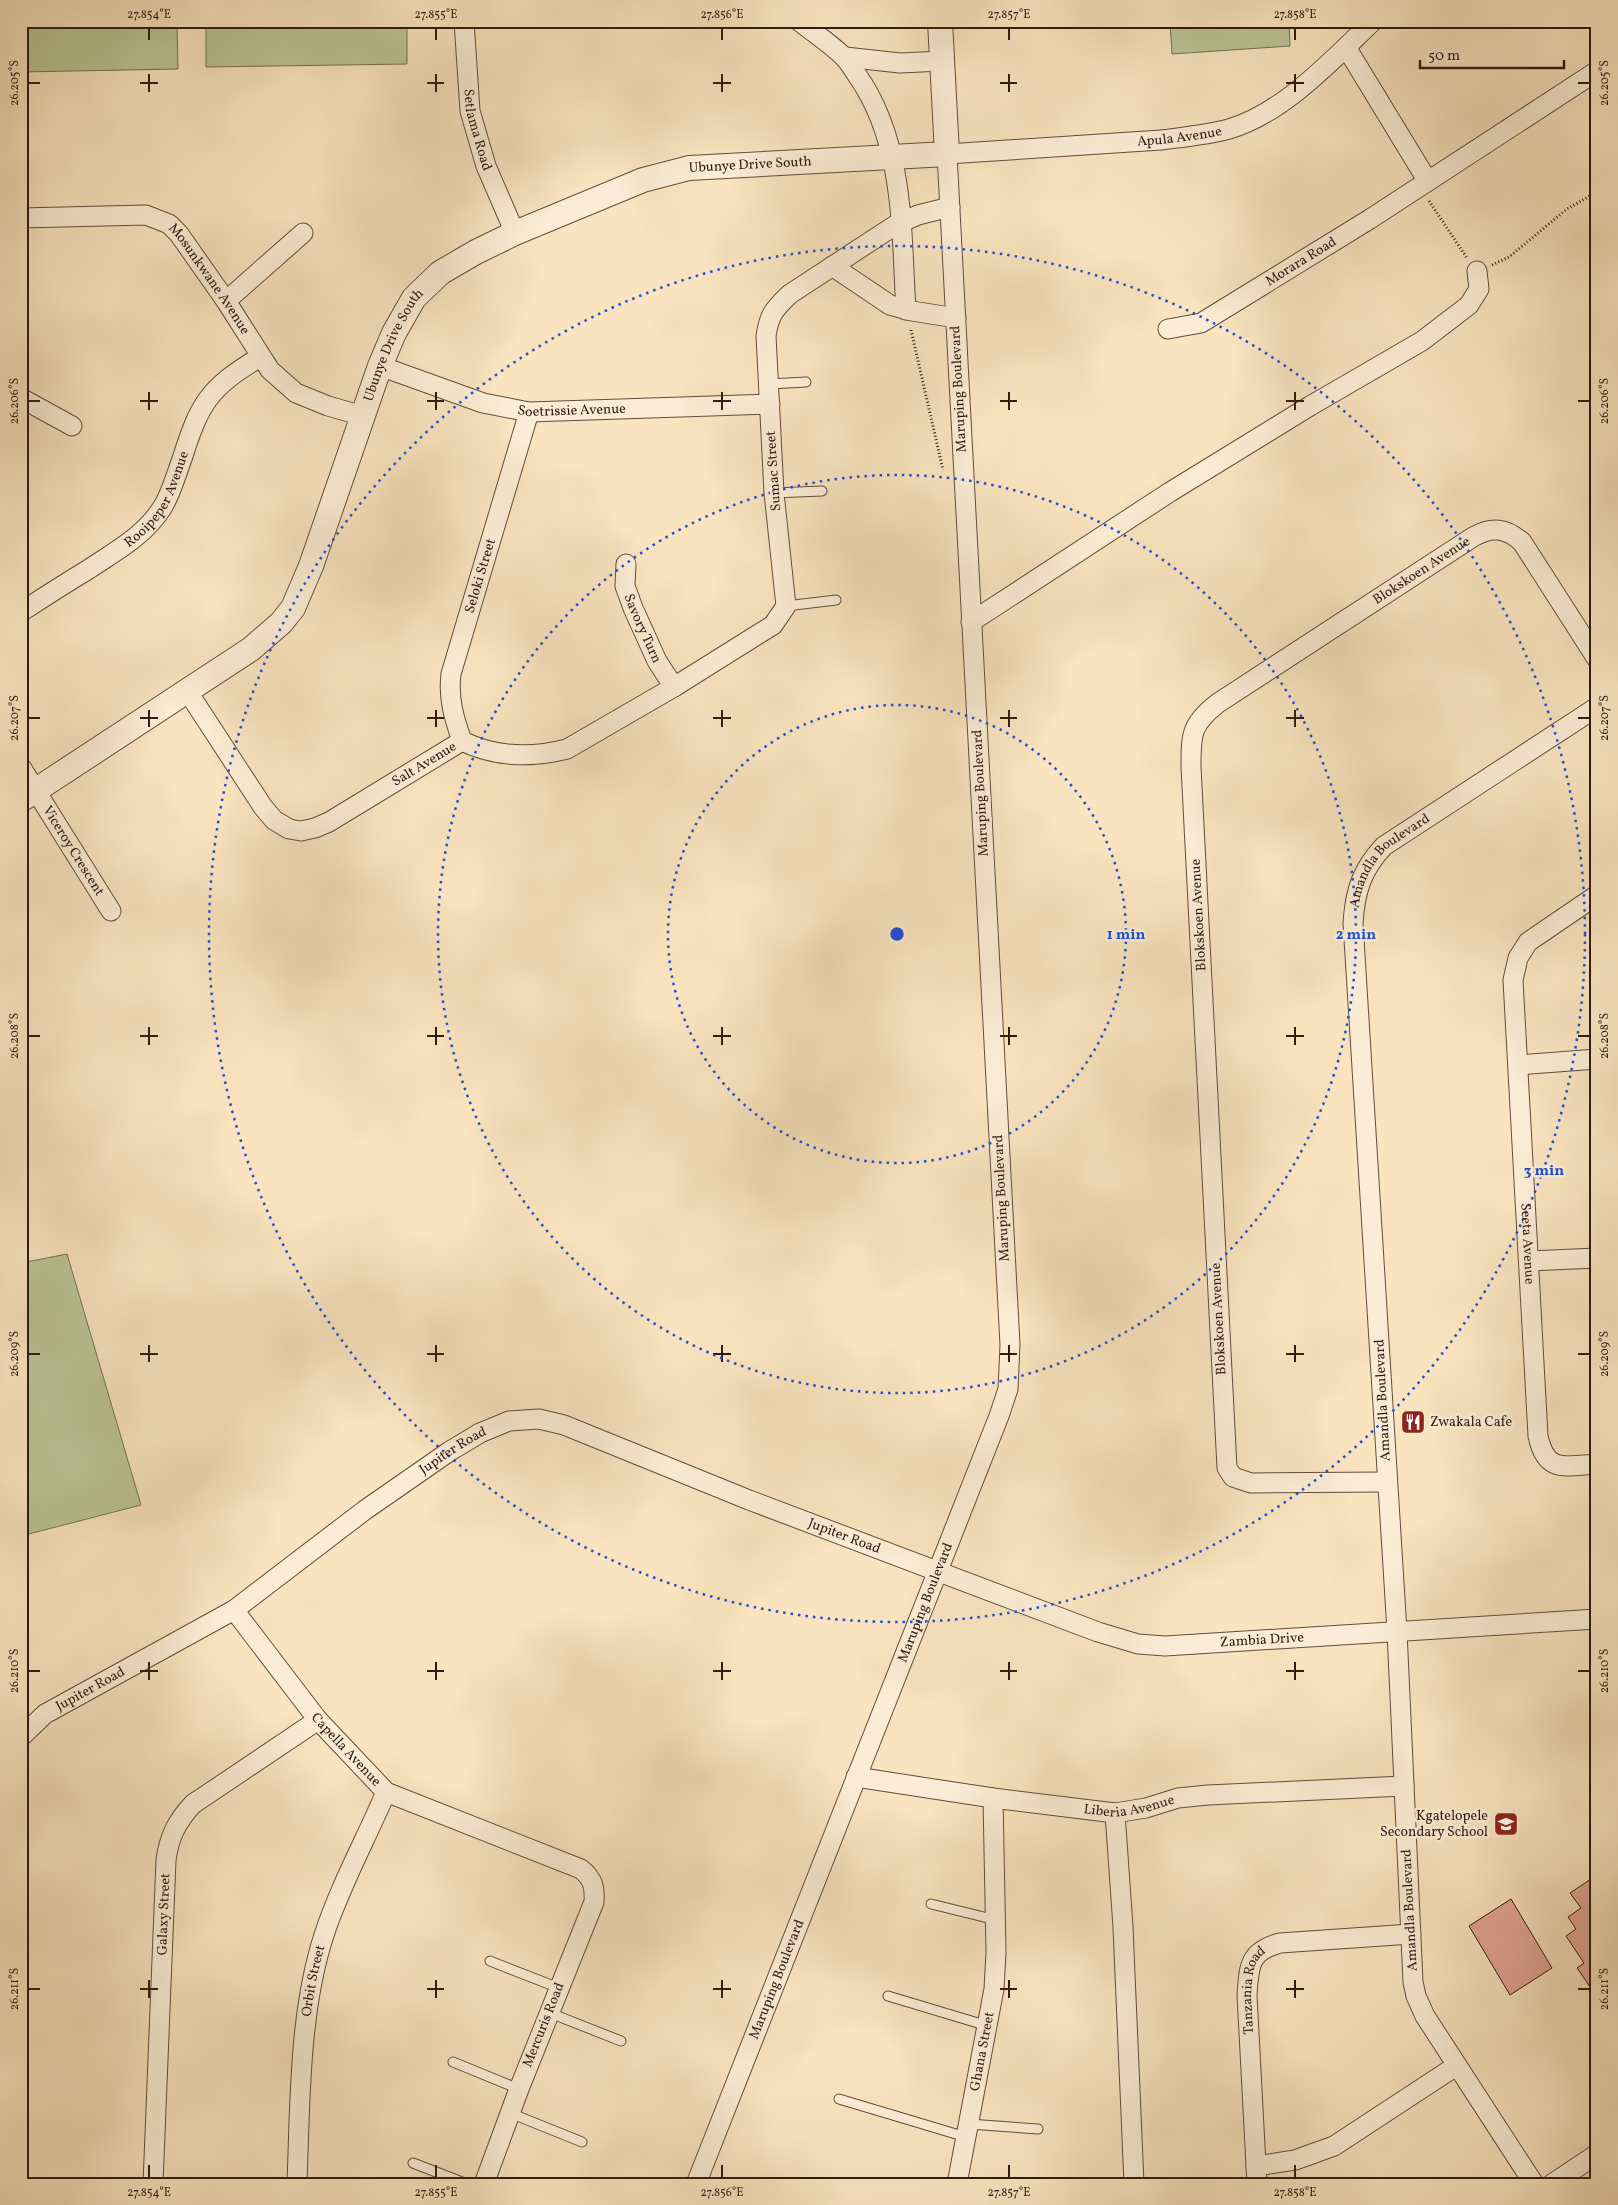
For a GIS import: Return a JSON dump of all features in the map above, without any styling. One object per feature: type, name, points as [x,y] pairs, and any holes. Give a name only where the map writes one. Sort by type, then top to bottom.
[{"type":"street","name":"Setlama Road","points":[[464,21],[470,111],[486,166],[515,233]]},
{"type":"street","points":[[800,21],[845,57],[869,92],[882,121],[893,157],[901,223],[906,310]]},
{"type":"street","points":[[940,21],[947,154]]},
{"type":"street","name":"Apula Avenue","points":[[947,154],[1160,140],[1196,136],[1230,129],[1255,118],[1280,102],[1374,21]]},
{"type":"street","points":[[1346,47],[1423,183]]},
{"type":"street","points":[[845,57],[900,64],[942,61]]},
{"type":"street","name":"Morara Road","points":[[1168,329],[1201,323],[1370,219],[1597,71]]},
{"type":"street","name":"Ubunye Drive South","points":[[29,795],[251,650],[281,623],[293,608],[311,566],[380,366],[403,314],[426,285],[458,262],[515,233],[643,180],[689,168],[947,154]]},
{"type":"street","name":"Maruping Boulevard","points":[[696,2184],[1005,1400],[1010,1372],[947,154]]},
{"type":"street","name":"Sumac Street","points":[[786,606],[774,493],[766,336],[769,318],[777,306],[790,294],[901,223],[918,215],[950,207]]},
{"type":"street","name":"Mosunkwane Avenue","points":[[21,218],[146,215],[169,224],[179,234],[226,301],[270,370],[296,393],[328,406],[363,416]]},
{"type":"street","points":[[226,301],[303,233]]},
{"type":"street","points":[[832,266],[890,305],[906,310],[956,318]]},
{"type":"street","points":[[972,622],[1186,482],[1310,406],[1422,341],[1469,306],[1479,289],[1477,272]]},
{"type":"street","name":"Rooipeper Avenue","points":[[21,612],[128,544],[147,528],[166,499],[192,426],[203,404],[216,387],[235,372],[260,357]]},
{"type":"street","name":"Soetrissie Avenue","points":[[380,366],[483,403],[529,412],[770,404]]},
{"type":"street","points":[[21,398],[72,426]]},
{"type":"street","name":"Seloki Street","points":[[462,741],[450,706],[451,674],[529,412]]},
{"type":"street","name":"Blokskoen Avenue","points":[[1388,1482],[1251,1482],[1233,1477],[1227,1468],[1191,767],[1194,728],[1199,719],[1218,703],[1473,537],[1483,531],[1492,529],[1512,534],[1522,542],[1597,659]]},
{"type":"street","name":"Savory Turn","points":[[626,564],[625,586],[633,608],[657,660],[674,687]]},
{"type":"street","name":"Salt Avenue","points":[[188,692],[263,807],[274,820],[289,829],[301,831],[329,822],[462,741],[482,749],[512,755],[552,753],[582,742],[773,625],[786,606]]},
{"type":"street","name":"Amandla Boulevard","points":[[1534,2184],[1425,2016],[1416,1996],[1413,1982],[1397,1631],[1353,923],[1357,887],[1372,858],[1398,835],[1597,707]]},
{"type":"street","name":"Viceroy Crescent","points":[[21,767],[29,795],[110,910]]},
{"type":"street","name":"Seeta Avenue","points":[[1597,895],[1538,935],[1522,949],[1513,980],[1538,1436],[1542,1452],[1552,1463],[1562,1466],[1597,1464]]},
{"type":"street","points":[[1518,1065],[1597,1059]]},
{"type":"street","points":[[1529,1261],[1597,1258]]},
{"type":"street","name":"Jupiter Road","points":[[25,1726],[234,1610],[365,1510],[450,1451],[480,1433],[509,1421],[539,1419],[564,1425],[749,1500],[938,1572]]},
{"type":"street","name":"Zambia Drive","points":[[938,1572],[1098,1632],[1138,1644],[1165,1646],[1597,1619]]},
{"type":"street","name":"Capella Avenue","points":[[234,1610],[318,1720],[386,1792],[581,1869]]},
{"type":"street","name":"Galaxy Street","points":[[153,2184],[166,1860],[172,1832],[184,1813],[193,1804],[318,1720]]},
{"type":"street","name":"Liberia Avenue","points":[[856,1777],[993,1798],[1115,1812],[1146,1808],[1178,1798],[1208,1795],[1404,1786]]},
{"type":"street","name":"Orbit Street","points":[[297,2184],[300,2103],[306,2027],[319,1955],[333,1912],[386,1792]]},
{"type":"street","name":"Ghana Street","points":[[957,2184],[994,1989],[996,1920],[993,1798]]},
{"type":"street","points":[[1115,1812],[1123,1928],[1134,2184]]},
{"type":"street","name":"Mercuris Road","points":[[484,2184],[519,2088],[594,1902],[594,1885],[590,1876],[581,1869]]},
{"type":"street","name":"Tanzania Road","points":[[1256,2175],[1247,1994],[1248,1974],[1254,1956],[1267,1946],[1280,1943],[1411,1934]]},
{"type":"street","points":[[1256,2175],[1334,2146],[1456,2066]]},
{"type":"street","points":[[1552,2184],[1597,2154]]},
{"type":"lane","points":[[769,384],[806,382]]},
{"type":"lane","points":[[774,493],[822,491]]},
{"type":"lane","points":[[786,606],[836,600]]},
{"type":"lane","points":[[931,1904],[996,1920]]},
{"type":"lane","points":[[490,1960],[559,1988]]},
{"type":"lane","points":[[888,1996],[988,2026]]},
{"type":"lane","points":[[550,2013],[621,2041]]},
{"type":"lane","points":[[453,2062],[519,2088]]},
{"type":"lane","points":[[838,2099],[968,2131],[1038,2128]]},
{"type":"lane","points":[[510,2113],[582,2142]]},
{"type":"lane","points":[[413,2163],[467,2184]]},
{"type":"path","points":[[1423,183],[1477,272],[1509,257],[1567,209],[1597,192]]},
{"type":"path","points":[[906,310],[944,472]]},
{"type":"green space","points":[[21,21],[177,21],[178,69],[21,72]]},
{"type":"green space","points":[[206,21],[407,21],[407,64],[206,67]]},
{"type":"green space","points":[[1170,21],[1289,21],[1290,46],[1172,54]]},
{"type":"green space","points":[[67,1254],[141,1505],[21,1536],[21,1263]]},
{"type":"building","points":[[1597,1875],[1597,1997],[1577,1968],[1584,1963],[1566,1936],[1576,1929],[1568,1917],[1581,1908],[1570,1893]]},
{"type":"building","points":[[1511,1899],[1552,1968],[1510,1995],[1469,1926]]},
{"type":"place","name":"Zwakala Cafe","points":[[1413,1422]]},
{"type":"place","name":"Kgatelopele Secondary School","points":[[1506,1824]]}]
